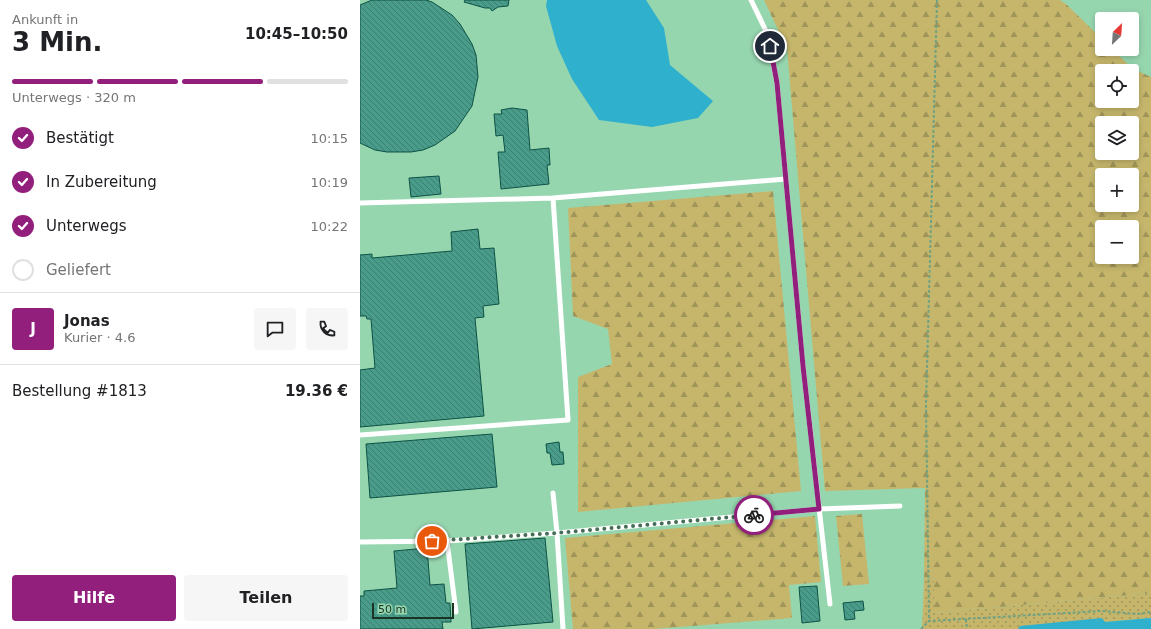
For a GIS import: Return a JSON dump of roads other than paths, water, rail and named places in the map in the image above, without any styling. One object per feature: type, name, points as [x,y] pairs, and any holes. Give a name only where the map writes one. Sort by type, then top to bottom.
[{"type":"lane","points":[[751,0],[767,33],[777,83],[803,366],[830,604]]},
{"type":"lane","points":[[360,203],[553,198],[786,179]]},
{"type":"lane","points":[[360,435],[568,420],[553,198]]},
{"type":"lane","points":[[553,493],[563,629]]},
{"type":"lane","points":[[360,542],[447,541],[557,533],[819,509],[900,506]]},
{"type":"lane","points":[[447,541],[456,612]]},
{"type":"water","points":[[547,0],[646,0],[664,28],[670,65],[713,101],[698,118],[652,127],[599,120],[572,79],[557,46],[546,6]]},
{"type":"water","points":[[1102,618],[1105,622],[1151,618],[1151,629],[1018,629],[1020,626]]}]
